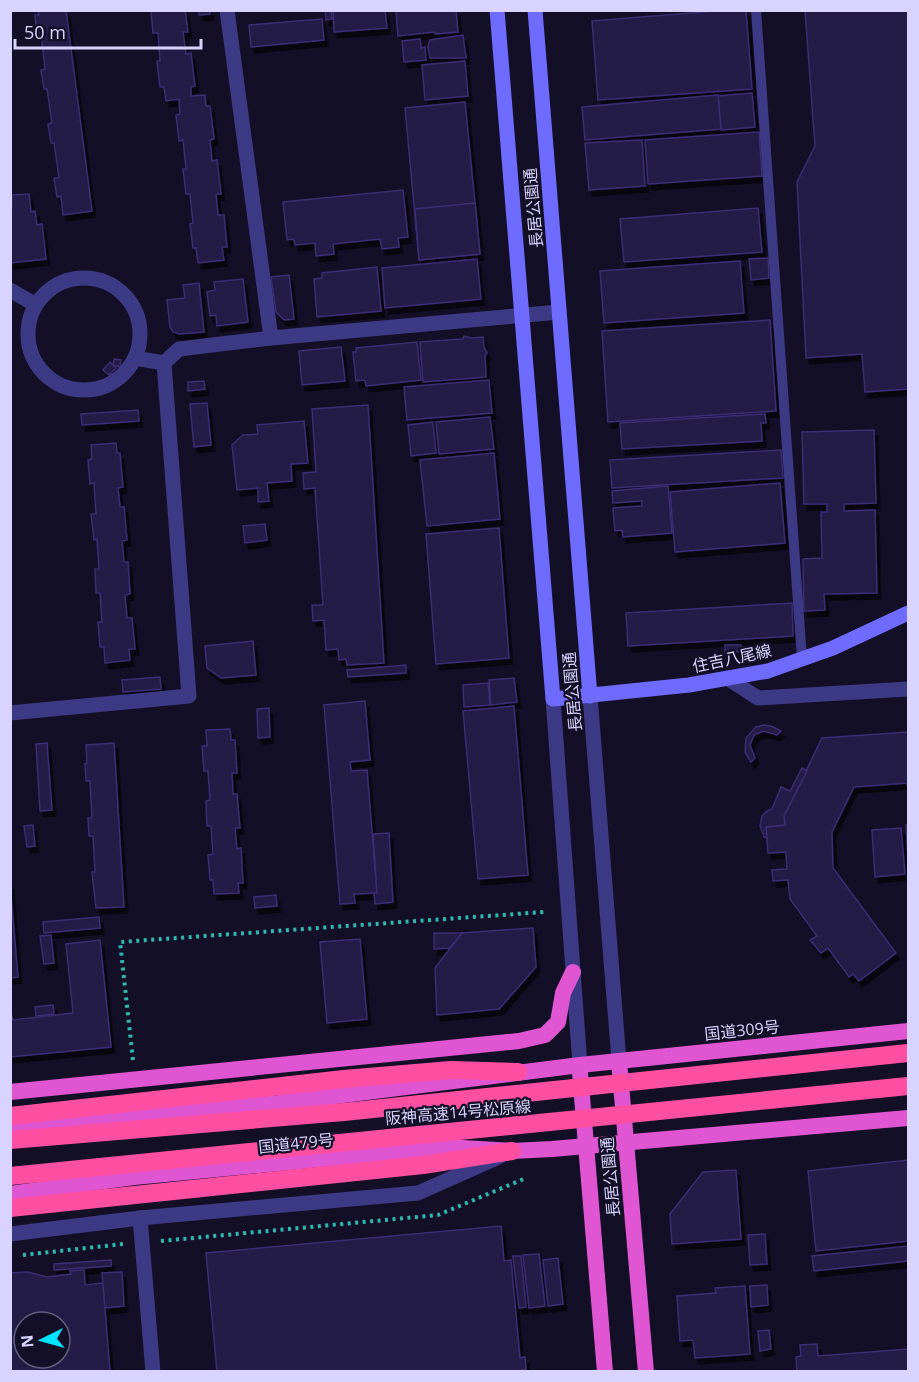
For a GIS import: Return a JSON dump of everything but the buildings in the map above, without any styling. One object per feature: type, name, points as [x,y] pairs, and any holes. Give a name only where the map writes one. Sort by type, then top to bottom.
[{"type":"highway","points":[[10,1092],[519,1041],[545,1035],[558,1022],[563,993],[573,972]]},
{"type":"highway","name":"国道309号","points":[[580,1065],[909,1031]]},
{"type":"highway","name":"阪神高速14号松原線","points":[[10,1140],[344,1112],[909,1053]]},
{"type":"highway","name":"長居公園通","points":[[619,1061],[624,1142],[646,1371]]},
{"type":"highway","name":"長居公園通","points":[[580,1065],[605,1371]]},
{"type":"highway","points":[[10,1128],[279,1103],[580,1065]]},
{"type":"highway","points":[[10,1116],[344,1079],[451,1070],[518,1072]]},
{"type":"highway","name":"阪神高速14号松原線","points":[[10,1176],[909,1086]]},
{"type":"highway","points":[[586,1145],[909,1118]]},
{"type":"highway","name":"国道479号","points":[[10,1194],[134,1177],[444,1147],[512,1151],[586,1145]]},
{"type":"highway","points":[[10,1208],[423,1165],[512,1151]]},
{"type":"main road","name":"長居公園通","points":[[497,10],[552,699]]},
{"type":"main road","name":"長居公園通","points":[[535,10],[590,696]]},
{"type":"main road","name":"住吉八尾線","points":[[552,699],[689,685],[768,671],[833,648],[909,613]]},
{"type":"street","points":[[227,10],[271,338]]},
{"type":"street","points":[[84,278],[110,284],[127,297],[137,315],[140,339],[135,358],[123,375],[98,389],[77,390],[63,386],[45,375],[35,362],[28,341],[28,330],[36,306],[48,291],[69,280],[84,278]]},
{"type":"street","points":[[10,290],[36,306]]},
{"type":"street","points":[[164,363],[179,349],[271,338],[559,312]]},
{"type":"street","points":[[135,358],[164,363]]},
{"type":"street","points":[[10,712],[189,696],[164,363]]},
{"type":"street","points":[[727,678],[758,698],[906,687]]},
{"type":"street","name":"長居公園通","points":[[590,696],[619,1061]]},
{"type":"street","name":"長居公園通","points":[[552,699],[580,1065]]},
{"type":"street","points":[[10,1234],[140,1218],[418,1193],[512,1151]]},
{"type":"street","points":[[140,1218],[153,1371]]},
{"type":"lane","points":[[756,10],[802,659]]},
{"type":"path","points":[[135,1079],[120,942],[544,912]]},
{"type":"path","points":[[22,1255],[124,1244]]}]
